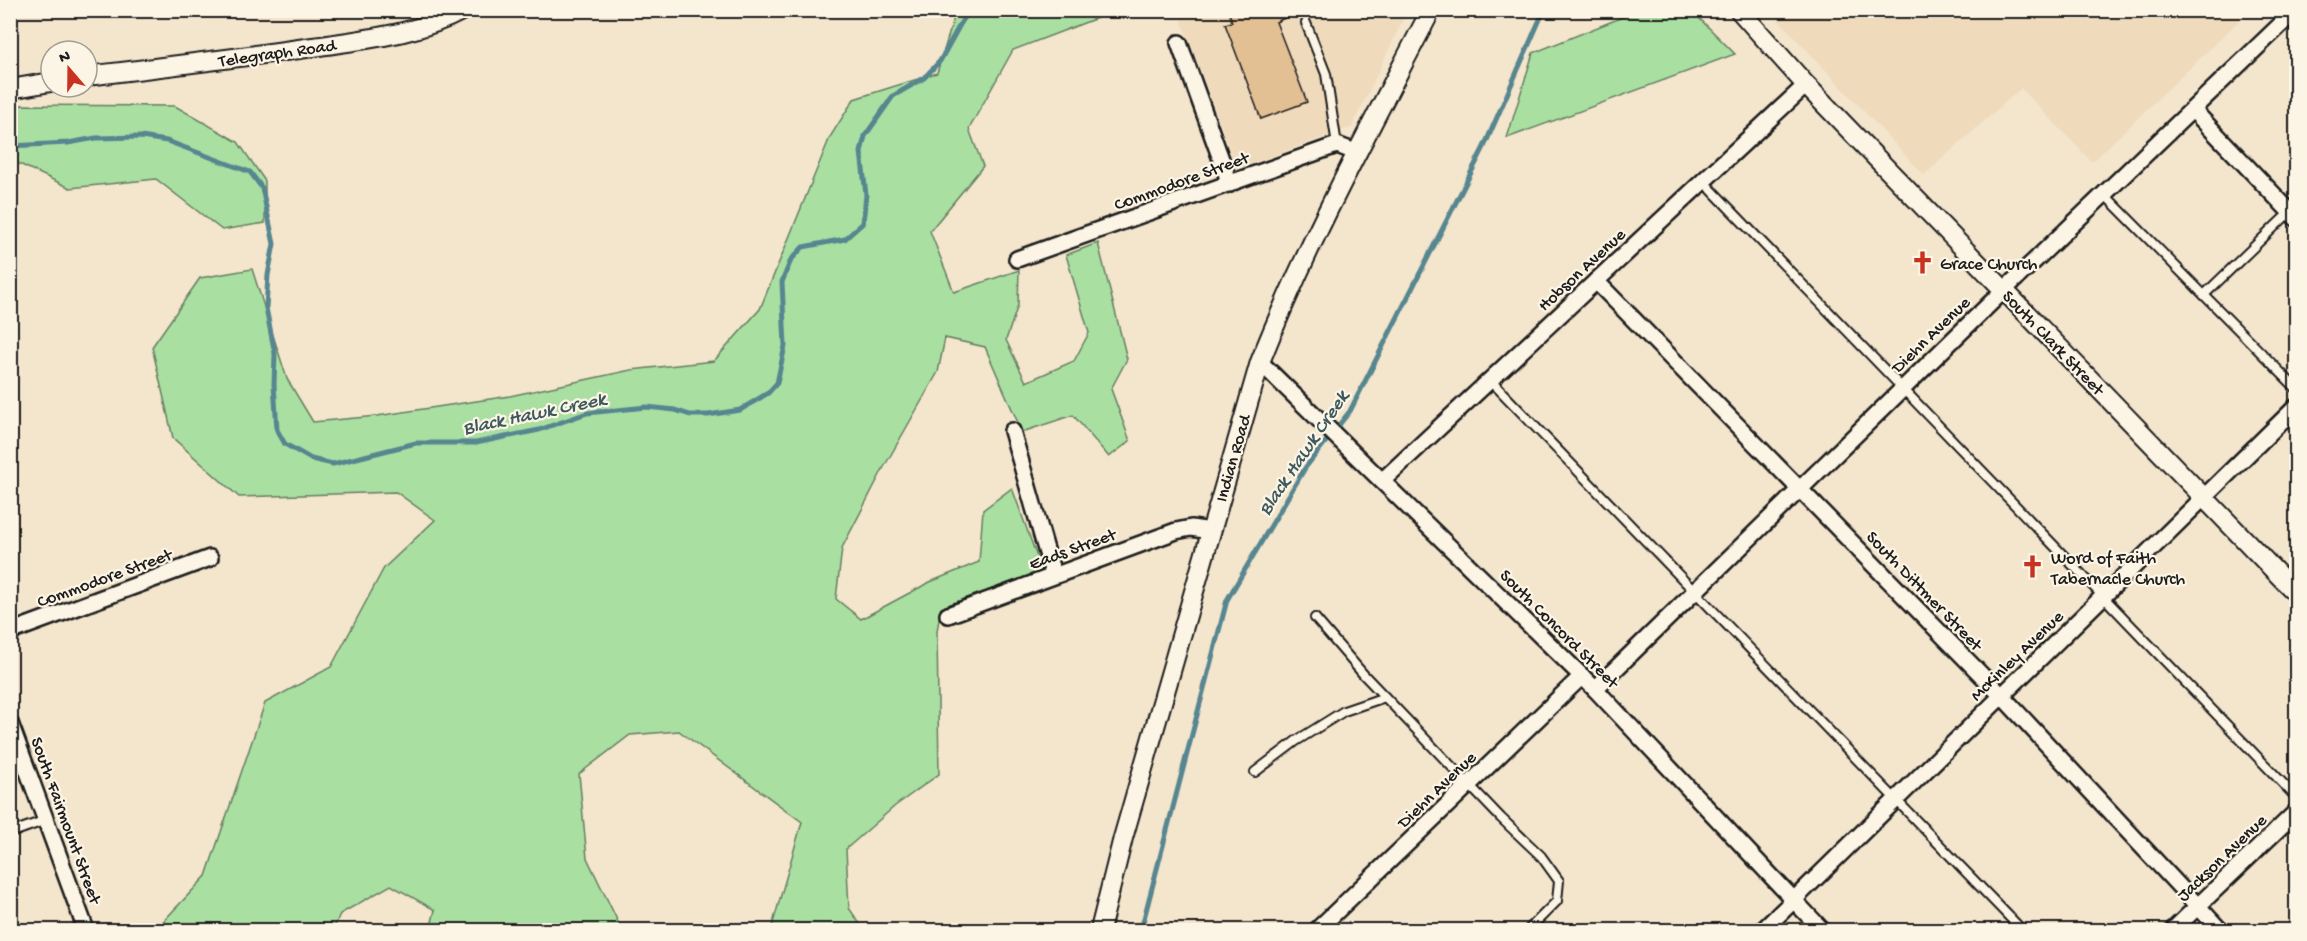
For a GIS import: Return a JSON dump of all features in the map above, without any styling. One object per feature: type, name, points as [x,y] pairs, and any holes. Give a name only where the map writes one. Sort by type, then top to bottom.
[{"type":"street","name":"Telegraph Road","points":[[99,75],[254,56],[374,38],[410,31],[442,21],[463,10]]},
{"type":"street","name":"Indian Road","points":[[1100,930],[1123,838],[1260,362],[1280,313],[1431,10]]},
{"type":"street","name":"South Clark Street","points":[[1739,10],[1806,85],[2296,593]]},
{"type":"street","name":"Diehn Avenue","points":[[1594,689],[2296,10]]},
{"type":"street","points":[[1179,43],[1230,184]]},
{"type":"street","points":[[10,88],[39,84]]},
{"type":"street","name":"Hobson Avenue","points":[[1382,481],[1806,85]]},
{"type":"street","points":[[2193,110],[2294,212]]},
{"type":"street","points":[[1337,145],[1358,153]]},
{"type":"street","name":"Commodore Street","points":[[1017,259],[1337,145]]},
{"type":"street","name":"South Dittmer Street","points":[[1596,281],[2002,696],[2220,930]]},
{"type":"street","name":"South Concord Street","points":[[1260,362],[1318,416],[1582,676],[1822,930]]},
{"type":"street","name":"McKinley Avenue","points":[[1762,930],[2296,407]]},
{"type":"street","points":[[1012,430],[1053,574]]},
{"type":"street","name":"Eads Street","points":[[948,615],[1053,574],[1176,531],[1191,528],[1211,531]]},
{"type":"street","name":"Commodore Street","points":[[10,632],[210,558]]},
{"type":"street","name":"Diehn Avenue","points":[[1317,930],[1582,676]]},
{"type":"street","name":"South Fairmount Street","points":[[10,723],[86,930]]},
{"type":"street","name":"Jackson Avenue","points":[[2173,930],[2296,812]]},
{"type":"lane","points":[[1306,23],[1326,74],[1337,145]]},
{"type":"lane","points":[[1703,181],[2296,797]]},
{"type":"lane","points":[[2104,194],[2296,388]]},
{"type":"lane","points":[[2204,295],[2294,212]]},
{"type":"lane","points":[[1490,380],[2022,930]]},
{"type":"lane","points":[[1315,618],[1364,675],[1501,818],[1541,856],[1559,881],[1557,900],[1528,930]]},
{"type":"lane","points":[[1255,772],[1296,741],[1344,711],[1385,697]]},
{"type":"lane","points":[[10,832],[46,820]]},
{"type":"shaded area","points":[[1178,11],[1407,11],[1352,127],[1237,169]]},
{"type":"shaded area","points":[[1770,11],[2249,11],[2092,162],[2021,88],[1924,175]]},
{"type":"green space","points":[[1640,10],[1692,11],[1735,54],[1507,138],[1533,53]]},
{"type":"green space","points":[[956,11],[1074,11],[1097,18],[1013,50],[969,129],[983,166],[930,231],[954,292],[1019,270],[1018,305],[1006,340],[1026,382],[1074,361],[1089,333],[1066,255],[1098,243],[1127,359],[1111,389],[1130,441],[1109,457],[1073,415],[1022,432],[985,347],[945,338],[938,372],[884,467],[842,548],[836,599],[861,619],[930,582],[979,562],[983,510],[1012,488],[1042,571],[941,608],[937,631],[939,774],[895,806],[846,849],[849,908],[864,930],[771,930],[802,822],[679,731],[630,735],[579,774],[587,858],[622,930],[430,930],[435,910],[391,885],[340,914],[333,930],[155,930],[206,876],[265,703],[331,667],[384,568],[435,520],[396,492],[239,497],[173,438],[152,347],[200,278],[252,269],[287,379],[313,422],[377,416],[510,396],[631,370],[714,361],[760,309],[830,137],[854,99],[937,73]]},
{"type":"green space","points":[[11,105],[175,106],[238,142],[265,181],[265,223],[222,230],[156,179],[70,188],[11,160]]},
{"type":"building","points":[[1228,10],[1302,10],[1276,22],[1307,102],[1261,119],[1225,24],[1232,22]]},
{"type":"waterway","name":"Black Hawk Creek","points":[[10,146],[68,143],[96,138],[141,137],[167,141],[250,172],[262,188],[274,244],[268,275],[266,308],[275,354],[277,430],[285,444],[311,459],[333,464],[416,443],[476,443],[539,430],[587,413],[647,407],[675,410],[690,415],[708,415],[740,410],[768,393],[777,383],[785,346],[782,282],[791,260],[803,247],[845,239],[863,223],[866,195],[861,152],[865,136],[893,96],[924,78],[940,61],[968,10]]},
{"type":"waterway","name":"Black Hawk Creek","points":[[1141,930],[1227,600],[1305,468],[1350,411],[1484,147],[1544,10]]},
{"type":"place","name":"Grace Church","points":[[1922,263]]},
{"type":"place","name":"Word of Faith Tabernacle Church","points":[[2033,567]]}]
